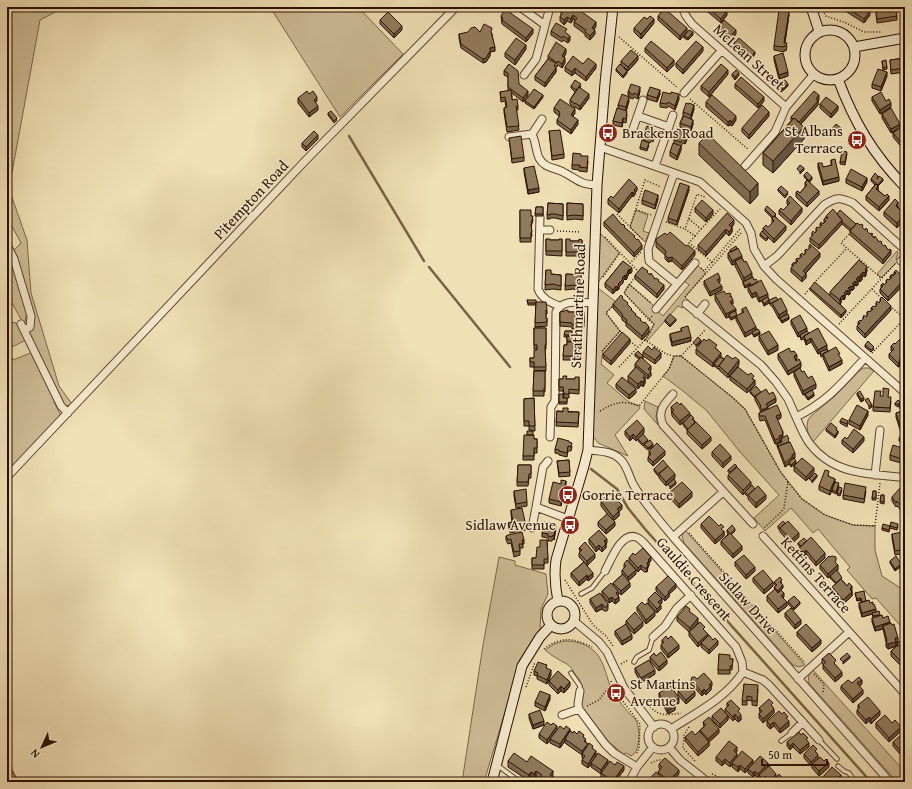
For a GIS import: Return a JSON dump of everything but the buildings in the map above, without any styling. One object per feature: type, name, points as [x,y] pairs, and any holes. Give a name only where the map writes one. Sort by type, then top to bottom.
[{"type":"street","name":"Pitempton Road","points":[[7,477],[306,160],[456,7]]},
{"type":"street","points":[[520,7],[545,25]]},
{"type":"street","points":[[524,75],[536,59],[550,7]]},
{"type":"street","name":"Strathmartine Road","points":[[558,601],[554,574],[556,560],[588,450],[597,185],[612,7]]},
{"type":"street","name":"McLean Street","points":[[682,7],[692,24],[786,107]]},
{"type":"street","points":[[811,7],[819,31]]},
{"type":"street","points":[[827,29],[844,33],[850,39],[854,47],[855,56],[852,66],[848,73],[838,79],[821,79],[808,68],[804,51],[812,36],[819,31],[827,29]]},
{"type":"street","points":[[854,47],[905,38]]},
{"type":"street","points":[[684,93],[721,50]]},
{"type":"street","name":"McLean Street","points":[[745,166],[775,132],[786,107],[814,74]]},
{"type":"street","points":[[838,79],[860,129],[876,154],[905,187]]},
{"type":"street","points":[[633,129],[643,100]]},
{"type":"street","points":[[655,166],[673,115]]},
{"type":"street","points":[[638,116],[669,127]]},
{"type":"street","points":[[509,137],[532,134],[542,119]]},
{"type":"street","points":[[532,134],[536,142],[538,156],[543,164],[549,168],[565,172],[578,182],[587,185],[597,185]]},
{"type":"street","points":[[600,147],[700,182],[746,223],[751,233],[754,249],[764,266],[776,279],[905,392]]},
{"type":"street","points":[[674,173],[656,217],[646,248],[649,261],[677,284]]},
{"type":"street","points":[[764,266],[778,256],[824,205],[832,199],[842,198],[853,203],[905,250]]},
{"type":"street","points":[[540,217],[538,289],[540,295],[544,299],[559,306]]},
{"type":"street","points":[[540,230],[550,230]]},
{"type":"street","points":[[7,245],[14,259],[31,316],[30,327],[23,327],[61,406],[68,413]]},
{"type":"street","points":[[656,309],[695,263]]},
{"type":"street","points":[[550,437],[551,407],[554,401],[556,312],[559,306],[566,302],[592,304]]},
{"type":"street","points":[[686,304],[761,365],[788,399],[804,435],[810,444],[824,457],[842,468],[856,473],[905,479]]},
{"type":"street","points":[[697,314],[705,304]]},
{"type":"street","points":[[796,417],[811,410],[832,394],[865,358]]},
{"type":"street","points":[[673,394],[662,407],[660,417],[663,425],[753,524]]},
{"type":"street","points":[[878,475],[880,430]]},
{"type":"street","name":"Sidlaw Drive","points":[[588,450],[611,454],[620,459],[637,489],[673,537],[890,782]]},
{"type":"street","points":[[532,528],[543,467],[548,461]]},
{"type":"street","points":[[673,537],[724,492]]},
{"type":"street","points":[[536,506],[568,519]]},
{"type":"street","name":"Kettins Terrace","points":[[761,534],[905,694]]},
{"type":"street","name":"Gauldie Crescent","points":[[605,571],[622,540],[629,536],[636,537],[644,542],[736,647],[742,662],[743,672]]},
{"type":"street","points":[[652,637],[665,626],[677,608],[691,595]]},
{"type":"street","points":[[558,601],[563,601],[571,605],[575,612],[574,621],[568,628],[555,628],[548,621],[548,611],[554,603],[558,601]]},
{"type":"street","points":[[574,621],[599,642],[607,652],[620,681],[654,727]]},
{"type":"street","points":[[492,782],[522,666],[540,637],[551,625]]},
{"type":"street","name":"Kettins Terrace","points":[[798,679],[849,632]]},
{"type":"street","points":[[671,729],[715,700],[740,677],[743,672],[763,680],[769,685],[819,740]]},
{"type":"street","points":[[580,691],[578,704],[579,709],[605,744],[614,753],[637,767]]},
{"type":"street","points":[[562,715],[579,709]]},
{"type":"street","points":[[792,732],[803,722]]},
{"type":"street","points":[[661,724],[671,729],[674,740],[669,747],[661,750],[653,747],[649,739],[650,730],[654,727],[661,724]]},
{"type":"street","points":[[629,782],[637,767],[653,747]]},
{"type":"street","points":[[669,747],[680,760],[708,782]]},
{"type":"lane","name":"Gauldie Crescent","points":[[582,594],[592,588],[605,571]]},
{"type":"lane","points":[[634,662],[637,657],[649,650],[652,637]]},
{"type":"lane","points":[[571,673],[578,682],[580,691]]},
{"type":"lane","points":[[781,742],[792,732]]},
{"type":"lane","points":[[819,740],[837,759]]},
{"type":"lane","points":[[496,764],[521,782]]},
{"type":"lane","points":[[838,766],[849,773],[855,782]]},
{"type":"path","points":[[821,7],[826,16],[846,23],[864,32],[882,32]]},
{"type":"path","points":[[630,227],[645,180],[663,187]]},
{"type":"path","points":[[685,228],[697,194],[707,198],[712,192]]},
{"type":"path","points":[[712,262],[689,243],[725,203]]},
{"type":"path","points":[[636,210],[685,228],[695,236]]},
{"type":"path","points":[[617,214],[645,242],[646,248],[630,262]]},
{"type":"path","points":[[689,219],[701,229]]},
{"type":"path","points":[[695,263],[704,271],[746,223]]},
{"type":"path","points":[[686,304],[689,301],[685,297],[742,232],[746,223]]},
{"type":"path","points":[[550,230],[581,232]]},
{"type":"path","points":[[851,232],[842,243],[881,278]]},
{"type":"path","points":[[605,236],[639,272]]},
{"type":"path","points":[[799,300],[847,248]]},
{"type":"path","points":[[600,280],[620,253]]},
{"type":"path","points":[[833,329],[898,261],[903,259]]},
{"type":"path","points":[[620,298],[629,284],[649,261]]},
{"type":"path","points":[[892,267],[896,271]]},
{"type":"path","points":[[629,284],[656,309],[657,312],[649,320]]},
{"type":"path","points":[[872,289],[883,299]]},
{"type":"path","points":[[619,367],[644,340],[654,324],[624,293]]},
{"type":"path","points":[[616,302],[606,313],[623,335]]},
{"type":"path","points":[[865,358],[872,353],[905,319],[888,304]]},
{"type":"path","points":[[681,356],[710,324]]},
{"type":"path","points":[[602,351],[620,331]]},
{"type":"path","points":[[628,339],[637,347]]},
{"type":"path","points":[[644,340],[666,354],[681,356],[745,409],[780,471],[788,482],[802,499],[825,515],[853,525],[875,526],[878,475]]},
{"type":"path","points":[[600,411],[610,405],[622,402],[629,402],[639,406],[669,369],[674,356]]},
{"type":"path","points":[[761,534],[784,508],[788,482]]},
{"type":"path","points":[[684,527],[810,668]]},
{"type":"path","points":[[564,580],[593,625],[606,636],[615,651]]},
{"type":"path","points":[[579,709],[583,709],[599,700],[608,688],[620,681]]},
{"type":"path","points":[[640,695],[653,711],[669,716],[681,713],[684,714],[690,724],[684,735],[683,748],[699,764]]},
{"type":"path","points":[[650,763],[658,760],[665,760]]},
{"type":"path","points":[[708,771],[729,782]]},
{"type":"shaded area","points":[[7,7],[65,7],[40,20],[9,189],[27,240],[31,293],[59,386],[72,404],[69,406],[64,405],[30,338],[29,332],[32,329],[13,251],[21,243],[7,217]]},
{"type":"shaded area","points":[[270,7],[358,7],[403,54],[340,117]]},
{"type":"shaded area","points":[[636,210],[648,215],[643,231],[649,233],[645,242],[630,227]]},
{"type":"shaded area","points":[[600,233],[619,253],[597,284]]},
{"type":"shaded area","points":[[7,251],[12,261],[27,311],[25,322],[23,323],[11,301],[7,299]]},
{"type":"shaded area","points":[[897,251],[898,253],[896,259],[898,261],[881,278],[877,274]]},
{"type":"shaded area","points":[[697,265],[706,273],[685,297],[689,301],[682,308],[678,306],[648,340],[645,340],[654,324],[624,293],[629,284],[663,316],[689,285],[684,281]]},
{"type":"shaded area","points":[[598,288],[616,302],[606,313],[620,331],[603,351],[601,364],[614,375],[607,383],[629,402],[639,406],[640,408],[615,435],[628,456],[598,443],[593,436],[593,399]]},
{"type":"shaded area","points":[[7,321],[16,323],[26,340],[10,348],[7,339],[9,338],[7,334]]},
{"type":"shaded area","points":[[7,346],[13,360],[33,352],[54,395],[54,402],[60,414],[58,419],[7,472]]},
{"type":"shaded area","points":[[674,356],[681,356],[745,409],[780,471],[802,499],[825,515],[853,525],[875,526],[875,550],[882,576],[905,591],[905,631],[876,598],[872,599],[847,570],[850,567],[818,529],[813,533],[791,508],[765,531],[754,518],[779,495],[740,452],[707,411],[663,376],[669,369]]},
{"type":"shaded area","points":[[863,368],[869,368],[874,371],[813,442],[808,434],[808,420]]},
{"type":"shaded area","points":[[645,401],[658,407],[656,417],[658,425],[644,409]]},
{"type":"shaded area","points":[[685,530],[805,665],[799,667],[793,665],[684,543],[682,536]]},
{"type":"shaded area","points":[[499,557],[515,561],[515,565],[546,574],[548,594],[541,609],[540,629],[536,639],[519,665],[484,782],[462,782],[483,645]]},
{"type":"shaded area","points":[[564,641],[583,644],[593,650],[599,657],[604,666],[610,686],[622,705],[638,724],[638,744],[635,753],[631,756],[626,753],[623,754],[608,741],[581,706],[583,697],[582,685],[571,668],[545,650],[554,644]]},
{"type":"shaded area","points":[[812,669],[905,772],[905,782],[897,782],[808,682]]},
{"type":"waterway","points":[[349,136],[424,261]]},
{"type":"waterway","points":[[429,267],[510,367]]},
{"type":"waterway","points":[[591,469],[617,489],[628,508],[645,529],[871,782]]},
{"type":"waterway","points":[[7,762],[18,782]]},
{"type":"place","name":"Brackens Road","points":[[608,133]]},
{"type":"place","name":"St Albans Terrace","points":[[857,140]]},
{"type":"place","name":"Gorrie Terrace","points":[[568,495]]},
{"type":"place","name":"Sidlaw Avenue","points":[[570,525]]},
{"type":"place","name":"St Martins Avenue","points":[[616,693]]}]
